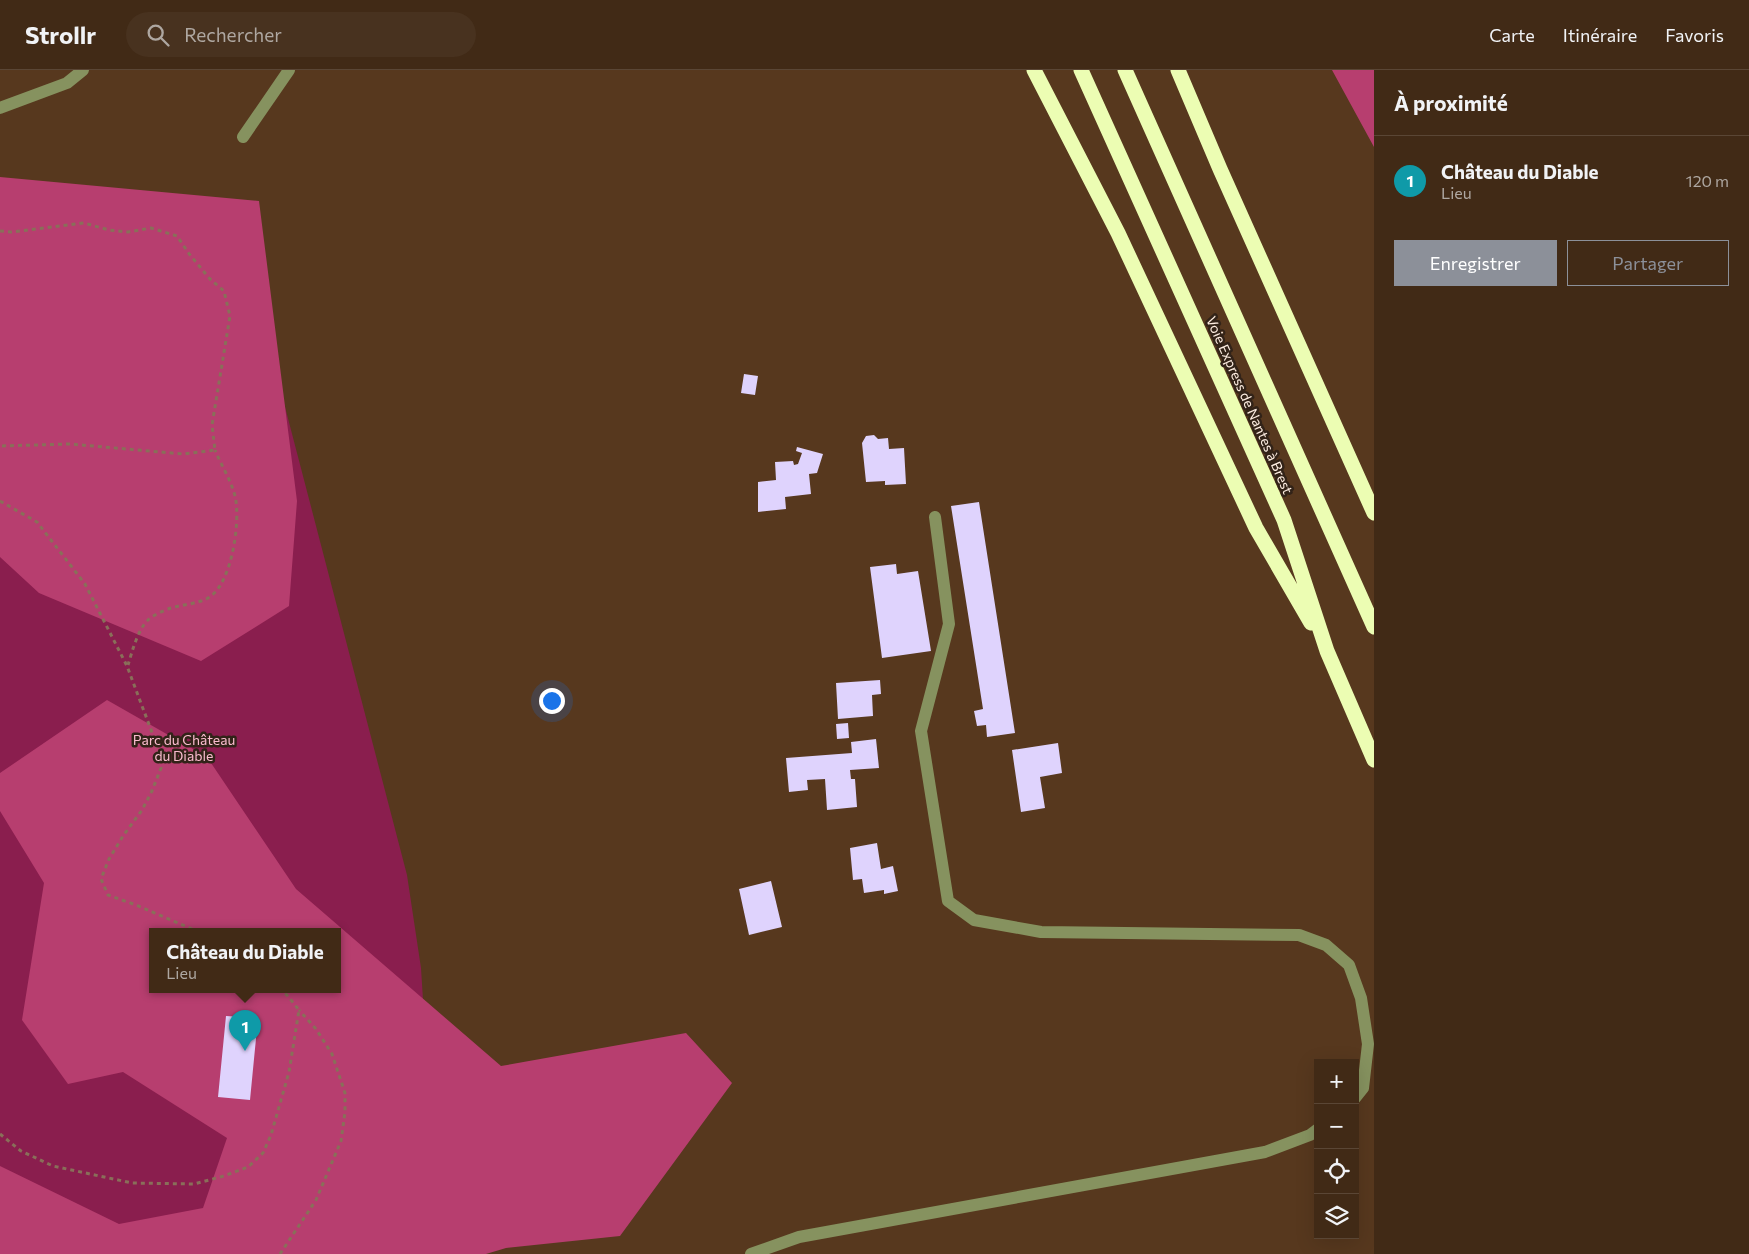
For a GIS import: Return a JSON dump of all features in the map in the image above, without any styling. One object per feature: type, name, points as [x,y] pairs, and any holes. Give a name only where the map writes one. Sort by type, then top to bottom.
[{"type":"highway","points":[[1034,70],[1118,233],[1256,528],[1327,651]]},
{"type":"highway","name":"Voie Express de Nantes à Brest","points":[[1081,70],[1284,520],[1327,651],[1374,760]]},
{"type":"highway","name":"Voie Express de Nantes à Brest","points":[[1125,70],[1374,627]]},
{"type":"highway","points":[[1178,70],[1220,169],[1374,513]]},
{"type":"lane","points":[[0,108],[67,83],[82,70]]},
{"type":"lane","points":[[243,137],[289,70]]},
{"type":"lane","points":[[935,516],[949,624],[921,731],[948,901],[974,920],[1041,932],[1299,935],[1326,945],[1349,965],[1361,998],[1368,1044],[1363,1088],[1359,1093]]},
{"type":"lane","points":[[751,1254],[799,1237],[1264,1152],[1314,1132]]},
{"type":"path","points":[[0,232],[84,223],[109,230],[128,232],[151,228],[177,236],[205,273],[224,291],[230,316],[212,425],[215,450],[235,496],[237,518],[229,568],[223,582],[210,597],[197,603],[170,608],[148,620],[137,638],[127,666]]},
{"type":"path","points":[[0,446],[70,444],[183,454],[215,450]]},
{"type":"path","points":[[0,501],[37,522],[85,584],[127,666],[156,743],[161,768],[142,810],[109,859],[101,879],[108,895],[190,928]]},
{"type":"path","points":[[280,1254],[316,1200],[341,1141],[345,1112],[345,1093],[332,1054],[316,1029],[284,993]]},
{"type":"path","points":[[0,1134],[21,1151],[53,1166],[132,1183],[194,1184],[248,1167],[263,1153],[272,1134],[289,1072],[299,1010]]},
{"type":"green space","points":[[1332,70],[1374,70],[1374,147]]},
{"type":"green space","points":[[0,177],[259,201],[297,501],[289,606],[201,661],[39,593],[0,557]]},
{"type":"green space","name":"Parc du Château du Diable","points":[[0,247],[248,265],[407,875],[421,968],[439,1254],[0,1254]]},
{"type":"green space","points":[[107,700],[207,757],[296,889],[501,1066],[686,1033],[732,1083],[620,1236],[506,1248],[486,1254],[0,1254],[0,1166],[119,1224],[203,1208],[227,1138],[123,1072],[68,1084],[22,1020],[44,883],[0,811],[0,773]]},
{"type":"building","points":[[744,374],[758,376],[755,395],[741,393]]},
{"type":"building","points":[[874,435],[878,439],[888,438],[889,449],[904,448],[906,484],[885,485],[885,481],[866,482],[862,443],[866,436]]},
{"type":"building","points":[[797,447],[823,454],[817,473],[809,474],[811,494],[785,497],[786,509],[758,512],[758,482],[776,480],[775,462],[793,461],[794,465],[798,464],[802,453],[796,451]]},
{"type":"building","points":[[979,502],[1015,733],[987,737],[986,725],[977,726],[974,711],[983,709],[951,506]]},
{"type":"building","points":[[896,564],[897,574],[918,571],[931,651],[882,658],[870,567]]},
{"type":"building","points":[[880,680],[881,694],[872,695],[873,716],[838,719],[836,683]]},
{"type":"building","points":[[848,723],[849,738],[837,739],[836,724]]},
{"type":"building","points":[[876,739],[879,768],[850,770],[851,779],[855,779],[857,807],[827,810],[825,779],[807,780],[808,790],[789,792],[786,758],[852,753],[851,742]]},
{"type":"building","points":[[1058,743],[1062,773],[1040,777],[1045,808],[1021,812],[1012,750]]},
{"type":"building","points":[[877,843],[881,869],[893,866],[898,891],[884,894],[884,890],[864,893],[862,879],[853,880],[850,848]]},
{"type":"building","points":[[771,881],[782,927],[749,935],[739,889]]},
{"type":"building","points":[[226,1016],[258,1018],[250,1100],[218,1097]]},
{"type":"place","name":"Château du Diable","points":[[245,1051]]}]
